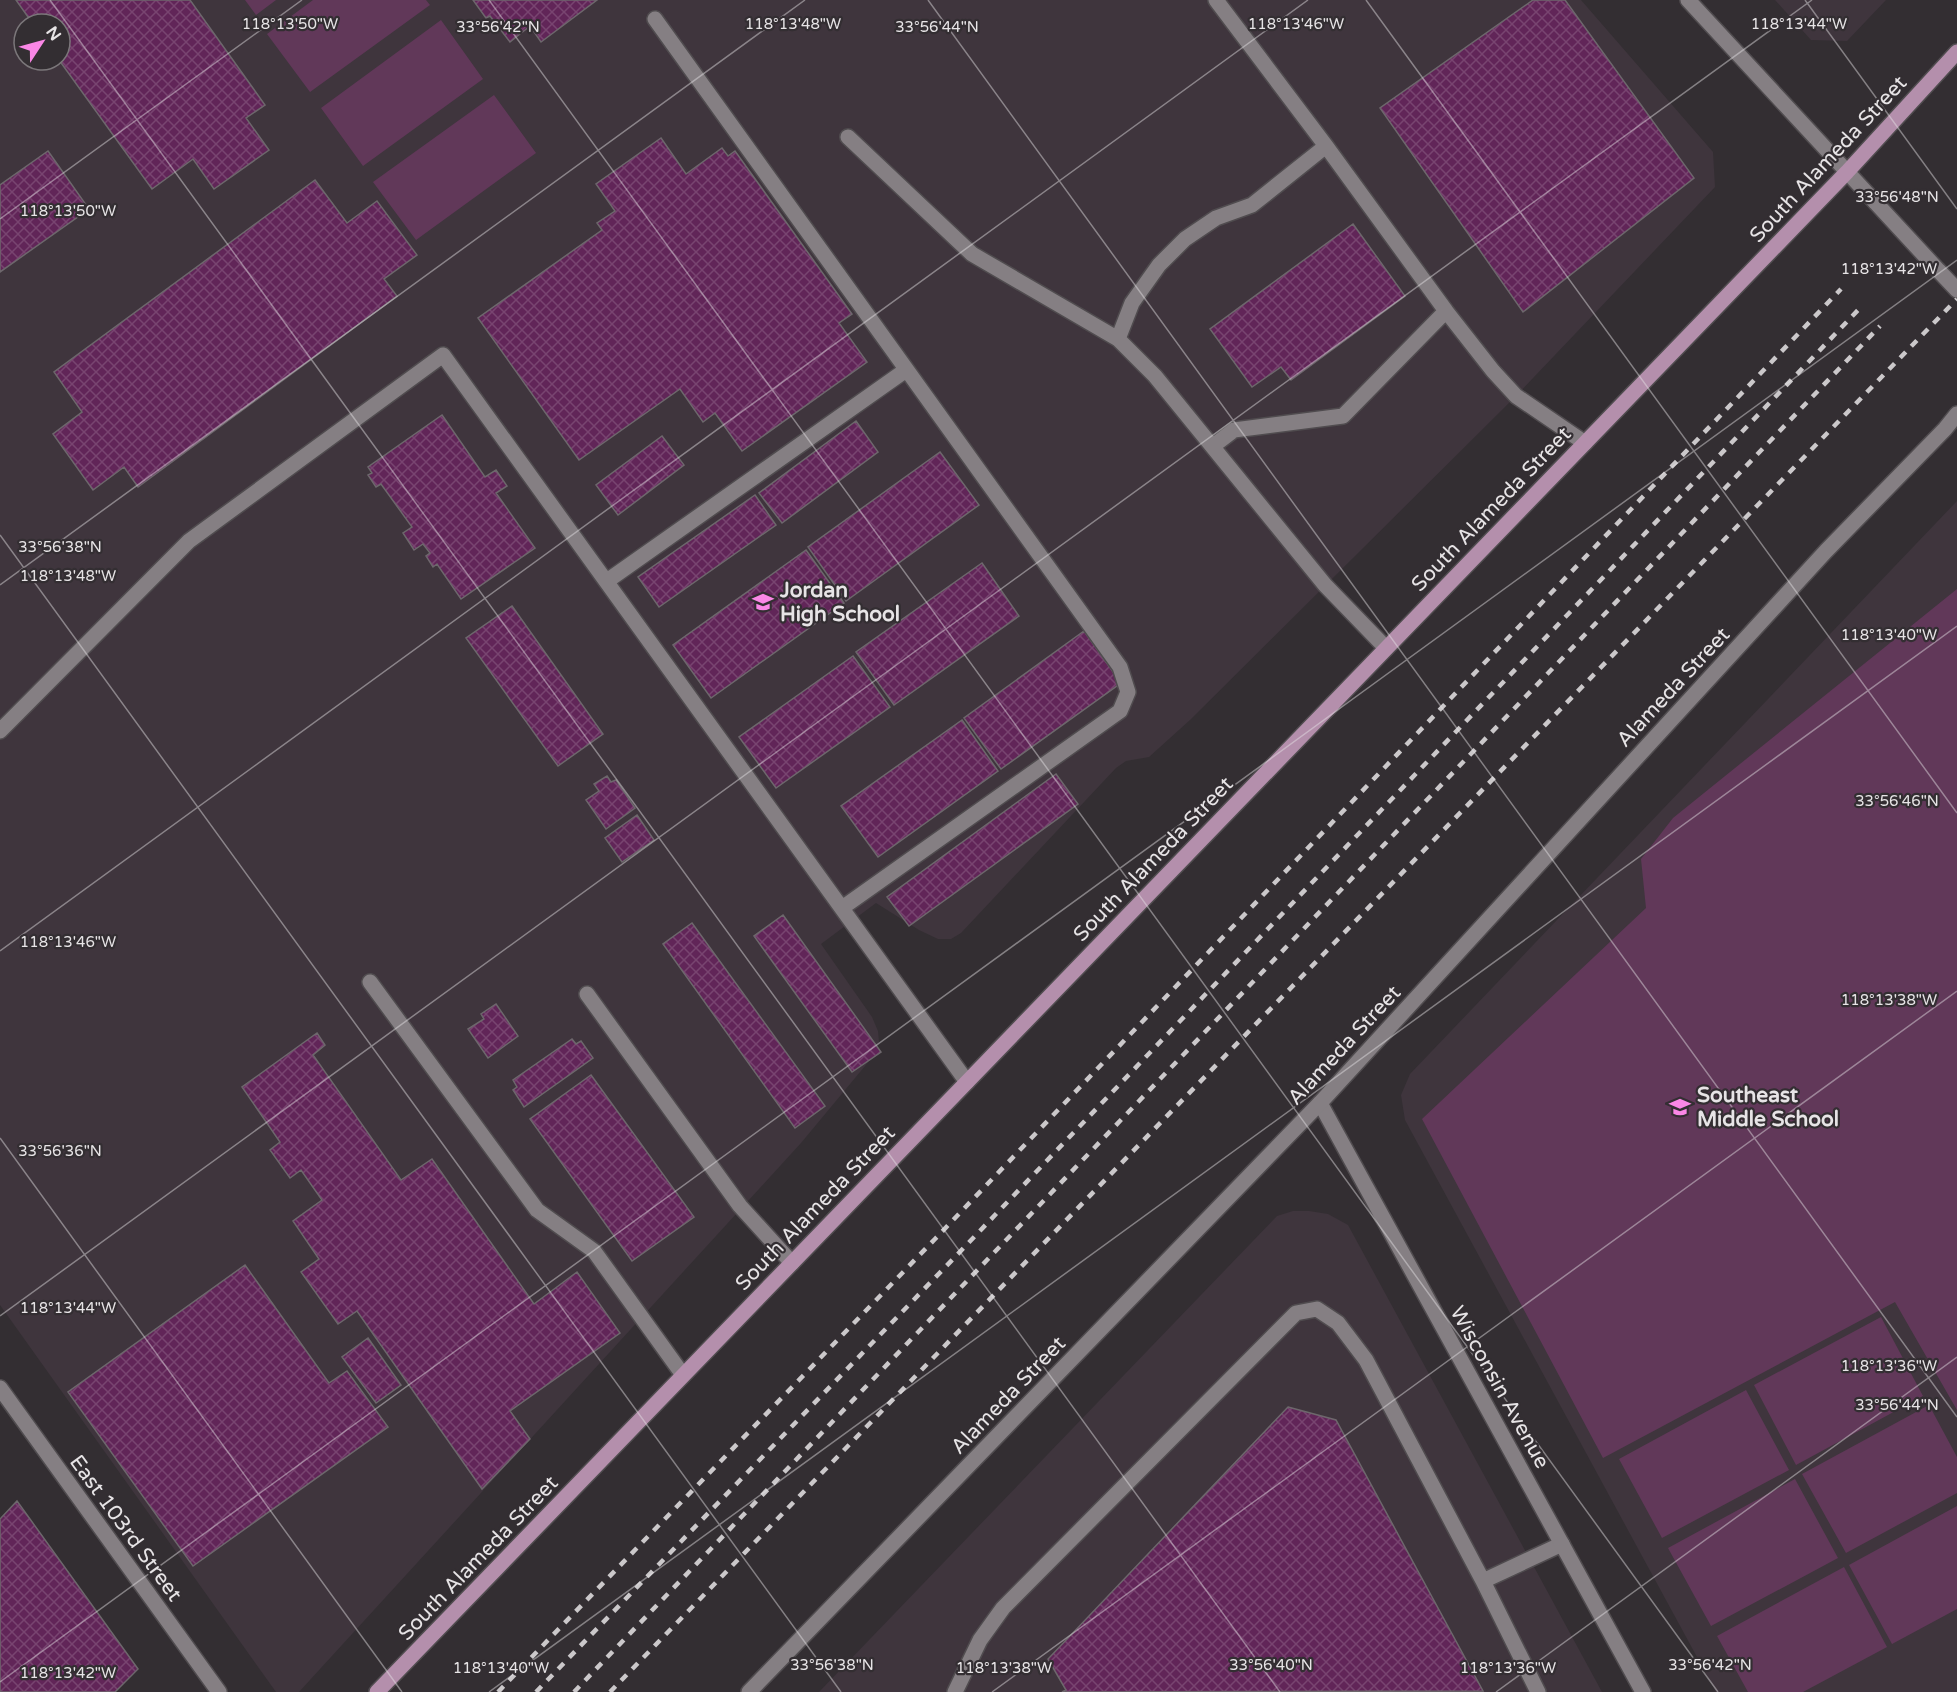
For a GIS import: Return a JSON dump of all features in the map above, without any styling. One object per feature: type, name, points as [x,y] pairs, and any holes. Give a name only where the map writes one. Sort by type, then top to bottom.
[{"type":"main road","name":"South Alameda Street","points":[[377,1692],[1585,443],[1846,172],[1957,52]]},
{"type":"street","points":[[1216,0],[1446,311],[1516,396],[1585,443]]},
{"type":"street","points":[[1688,0],[1957,290]]},
{"type":"street","points":[[655,19],[1120,667],[1128,692],[1120,711],[842,908]]},
{"type":"street","points":[[848,137],[972,254],[1118,339],[1155,376],[1325,585],[1386,648]]},
{"type":"street","points":[[1118,339],[1132,303],[1159,265],[1185,239],[1216,218],[1252,205],[1326,146]]},
{"type":"street","points":[[1213,446],[1234,430],[1343,416],[1446,311]]},
{"type":"street","points":[[0,731],[189,541],[443,355],[967,1082]]},
{"type":"street","points":[[607,581],[906,370]]},
{"type":"street","name":"Alameda Street","points":[[749,1692],[1320,1103],[1826,551],[1957,414]]},
{"type":"street","points":[[370,982],[537,1210],[594,1251],[683,1375]]},
{"type":"street","points":[[587,994],[740,1206],[792,1263]]},
{"type":"street","name":"Wisconsin Avenue","points":[[1320,1103],[1643,1692]]},
{"type":"street","points":[[955,1692],[980,1640],[1003,1608],[1296,1313],[1317,1309],[1338,1323],[1366,1360],[1483,1581],[1538,1692]]},
{"type":"street","name":"East 103rd Street","points":[[0,1388],[219,1692]]},
{"type":"street","points":[[1483,1581],[1562,1544]]},
{"type":"shaded area","points":[[0,0],[1581,0],[1713,152],[1715,187],[1516,396],[1190,720],[1149,757],[1126,761],[1116,768],[961,933],[951,939],[938,939],[876,903],[821,944],[872,1017],[878,1031],[879,1042],[875,1054],[801,1143],[299,1692],[276,1692],[0,1305]]},
{"type":"shaded area","points":[[245,0],[276,0],[256,15]]},
{"type":"shaded area","points":[[313,0],[426,0],[430,5],[310,92],[267,34]]},
{"type":"shaded area","points":[[1775,0],[1886,0],[1847,41],[1811,40]]},
{"type":"shaded area","points":[[441,20],[483,79],[363,166],[321,108]]},
{"type":"shaded area","points":[[494,95],[536,153],[416,240],[373,182]]},
{"type":"shaded area","name":"Southeast Middle School","points":[[1957,501],[1957,1692],[1716,1692],[1405,1120],[1401,1095],[1410,1074]]},
{"type":"shaded area","name":"Southeast Middle School","points":[[1957,589],[1957,1410],[1895,1302],[1603,1458],[1422,1119],[1646,908],[1641,859],[1673,818]]},
{"type":"shaded area","points":[[1293,1211],[1328,1214],[1348,1225],[1602,1692],[819,1692],[1277,1216]]},
{"type":"shaded area","points":[[1881,1317],[1923,1396],[1796,1465],[1754,1385]]},
{"type":"shaded area","points":[[1746,1390],[1789,1470],[1662,1538],[1619,1459]]},
{"type":"shaded area","points":[[1929,1405],[1957,1457],[1957,1493],[1846,1553],[1802,1474]]},
{"type":"shaded area","points":[[1795,1479],[1838,1558],[1711,1626],[1668,1548]]},
{"type":"shaded area","points":[[1957,1506],[1957,1609],[1892,1644],[1849,1565]]},
{"type":"shaded area","points":[[1844,1567],[1887,1647],[1803,1692],[1748,1692],[1717,1636]]},
{"type":"building","points":[[16,0],[190,0],[265,105],[246,118],[269,150],[214,189],[193,159],[152,189],[68,72],[72,72],[72,12],[24,12]]},
{"type":"building","points":[[473,0],[597,0],[541,42],[530,26],[510,42],[490,16],[486,18]]},
{"type":"building","points":[[1533,0],[1565,0],[1694,178],[1523,312],[1380,108]]},
{"type":"building","points":[[661,138],[686,174],[722,148],[728,156],[735,151],[852,314],[839,323],[867,362],[742,451],[715,413],[703,422],[680,389],[579,460],[478,318],[602,230],[597,223],[615,211],[596,184]]},
{"type":"building","points":[[48,151],[89,209],[0,272],[0,185]]},
{"type":"building","points":[[315,180],[347,223],[377,201],[417,255],[384,279],[397,296],[138,487],[124,467],[93,490],[53,434],[82,412],[54,372]]},
{"type":"building","points":[[1353,224],[1405,296],[1291,380],[1281,367],[1252,387],[1210,329]]},
{"type":"building","points":[[442,415],[485,477],[496,470],[507,486],[496,493],[535,548],[461,599],[437,564],[433,567],[426,556],[430,553],[423,544],[414,550],[403,533],[412,527],[381,484],[376,487],[368,475],[372,473],[368,467]]},
{"type":"building","points":[[856,421],[878,452],[782,523],[759,493]]},
{"type":"building","points":[[662,436],[684,465],[618,515],[596,485]]},
{"type":"building","points":[[940,452],[979,505],[846,601],[808,547]]},
{"type":"building","points":[[755,495],[776,525],[659,607],[638,577]]},
{"type":"building","points":[[806,550],[844,603],[711,698],[673,645]]},
{"type":"building","points":[[982,563],[1019,616],[894,705],[856,652]]},
{"type":"building","points":[[512,606],[603,734],[558,766],[466,638]]},
{"type":"building","points":[[1084,631],[1121,683],[1001,769],[964,718]]},
{"type":"building","points":[[853,656],[890,707],[776,788],[739,737]]},
{"type":"building","points":[[962,720],[998,771],[878,857],[841,806]]},
{"type":"building","points":[[1056,774],[1078,804],[909,926],[887,897]]},
{"type":"building","points":[[607,776],[611,782],[616,780],[635,808],[606,829],[586,800],[599,791],[594,784]]},
{"type":"building","points":[[637,815],[654,840],[622,862],[605,838]]},
{"type":"building","points":[[783,915],[881,1052],[852,1072],[754,936]]},
{"type":"building","points":[[692,923],[825,1106],[795,1128],[663,944]]},
{"type":"building","points":[[496,1004],[518,1036],[488,1058],[468,1029],[484,1019],[481,1014]]},
{"type":"building","points":[[317,1033],[325,1045],[313,1055],[401,1180],[432,1159],[534,1304],[577,1272],[620,1333],[510,1411],[530,1439],[482,1489],[357,1311],[338,1324],[301,1272],[319,1259],[293,1221],[322,1200],[301,1170],[290,1178],[270,1150],[280,1142],[242,1087]]},
{"type":"building","points":[[572,1039],[576,1044],[581,1041],[593,1058],[524,1107],[513,1090],[517,1087],[513,1080]]},
{"type":"building","points":[[591,1075],[694,1217],[632,1261],[530,1119]]},
{"type":"building","points":[[245,1265],[329,1383],[347,1371],[388,1427],[193,1566],[68,1392]]},
{"type":"building","points":[[368,1338],[401,1385],[376,1403],[342,1357]]},
{"type":"building","points":[[1288,1407],[1336,1420],[1483,1691],[1062,1692],[1066,1690],[1048,1659]]},
{"type":"building","points":[[17,1501],[138,1669],[115,1692],[0,1692],[0,1519]]},
{"type":"railway","points":[[498,1692],[935,1239],[1841,289]]},
{"type":"railway","points":[[610,1692],[1957,299]]},
{"type":"railway","points":[[536,1692],[955,1257],[1860,308]]},
{"type":"railway","points":[[574,1692],[1880,326]]},
{"type":"place","name":"Jordan High School","points":[[763,602]]},
{"type":"place","name":"Southeast Middle School","points":[[1680,1107]]}]
